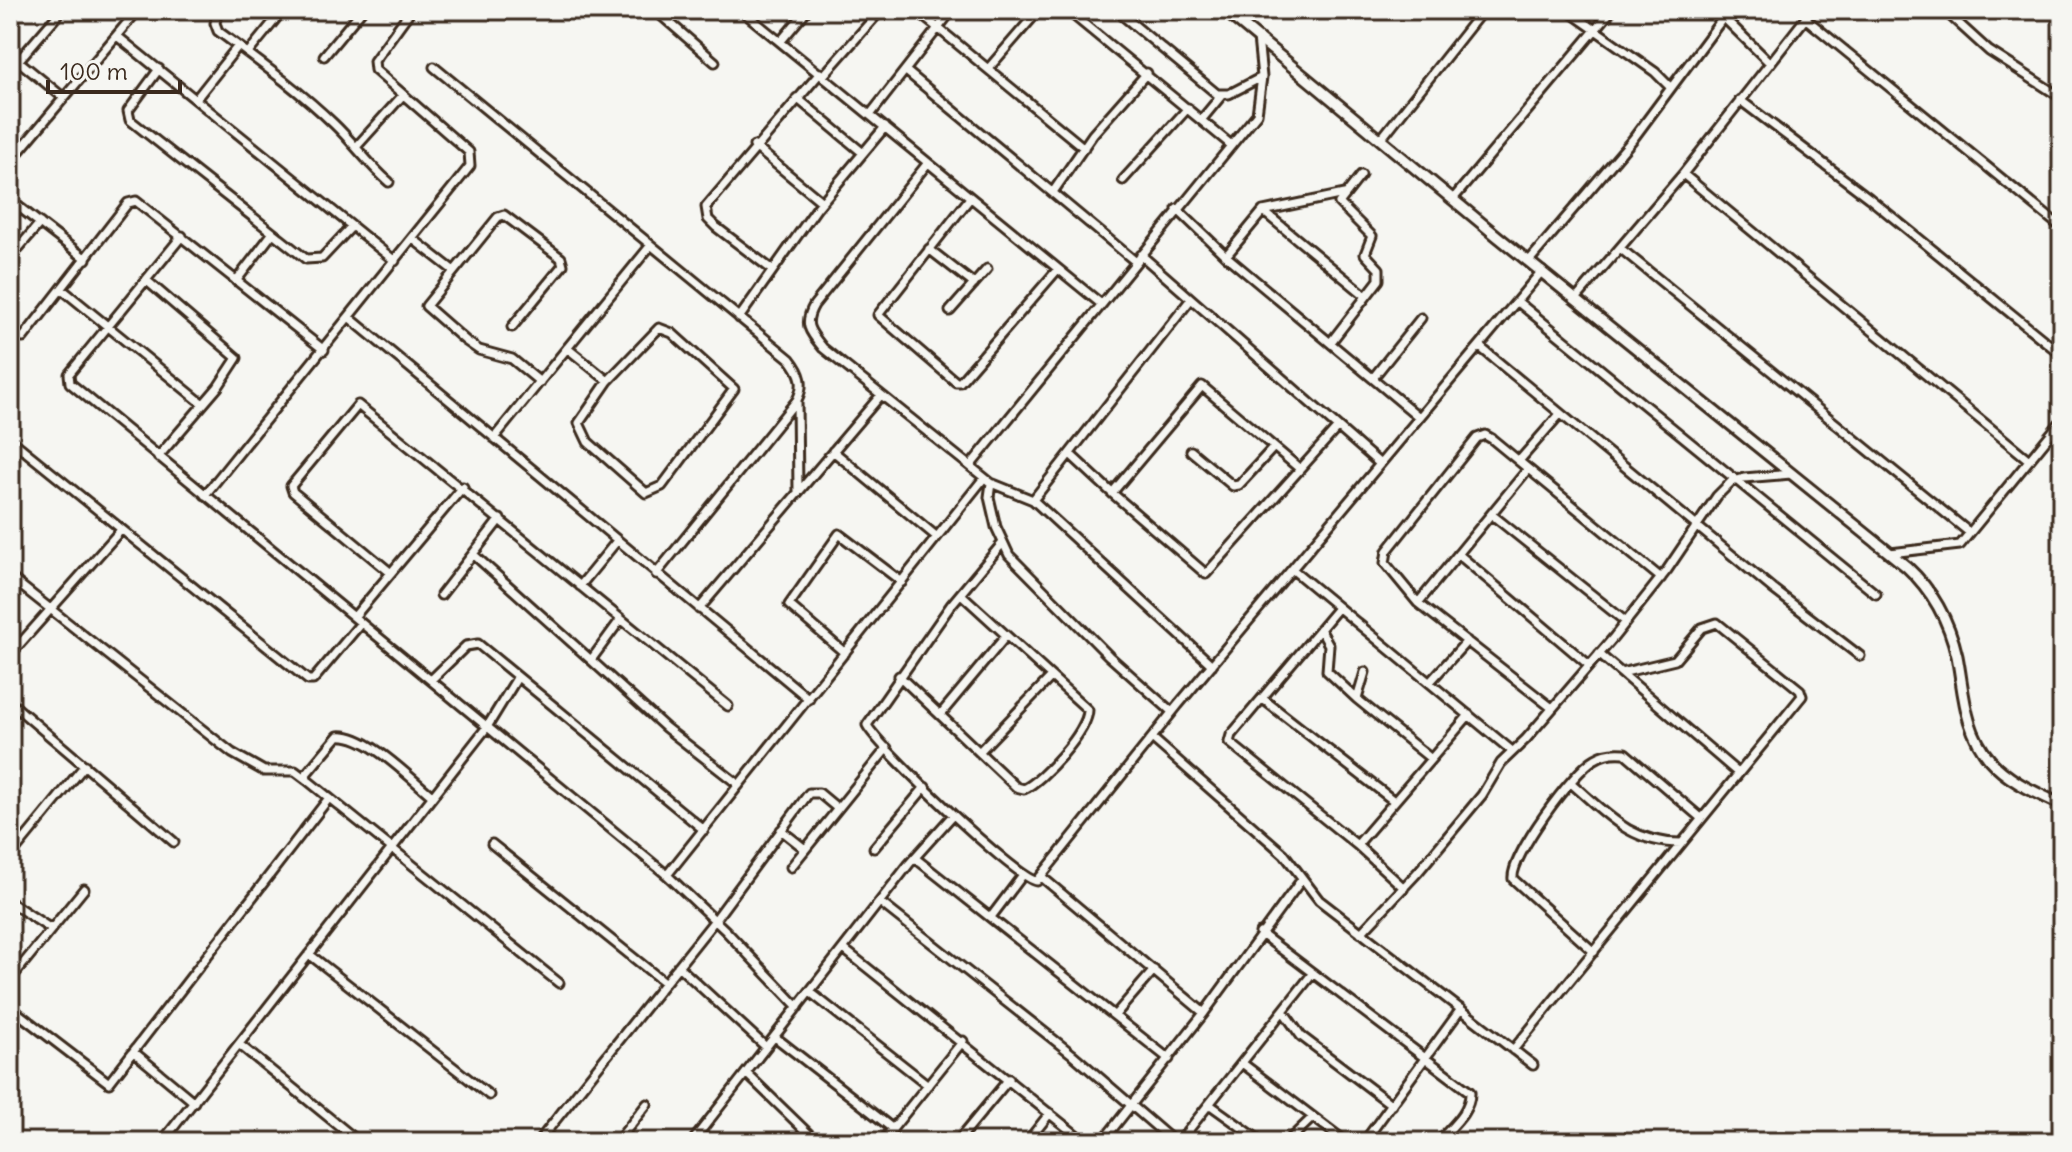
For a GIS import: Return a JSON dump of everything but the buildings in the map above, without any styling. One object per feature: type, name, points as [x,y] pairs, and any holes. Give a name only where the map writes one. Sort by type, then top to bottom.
[{"type":"street","points":[[18,61],[62,10]]},
{"type":"street","points":[[10,162],[138,10]]},
{"type":"street","points":[[218,10],[215,23],[218,31],[331,121],[389,182]]},
{"type":"street","points":[[248,53],[283,10]]},
{"type":"street","points":[[324,56],[362,10]]},
{"type":"street","points":[[205,495],[413,239],[472,160],[469,152],[375,70],[374,61],[411,10]]},
{"type":"street","points":[[655,10],[715,62]]},
{"type":"street","points":[[741,10],[1100,303]]},
{"type":"street","points":[[781,41],[807,10]]},
{"type":"street","points":[[771,269],[716,227],[705,213],[709,201],[797,98],[881,10]]},
{"type":"street","points":[[915,10],[1084,148]]},
{"type":"street","points":[[870,115],[952,10]]},
{"type":"street","points":[[988,69],[1039,10]]},
{"type":"street","points":[[1067,10],[1230,144]]},
{"type":"street","points":[[1116,10],[1221,96]]},
{"type":"street","points":[[1381,139],[1483,10]]},
{"type":"street","points":[[1567,10],[1655,72],[1670,87]]},
{"type":"street","points":[[1453,199],[1612,10]]},
{"type":"street","points":[[1716,10],[1770,63]]},
{"type":"street","points":[[1576,299],[1683,174],[1812,10]]},
{"type":"street","points":[[1944,10],[1989,51],[2062,98]]},
{"type":"street","points":[[1231,12],[1258,38],[1890,553],[1928,588],[1943,615],[1956,656],[1966,712],[1980,745],[1991,761],[2013,779],[2060,802]]},
{"type":"street","points":[[1529,261],[1633,139],[1723,18]]},
{"type":"street","points":[[1805,18],[2062,228]]},
{"type":"street","points":[[117,36],[395,261]]},
{"type":"street","points":[[970,466],[1257,114],[1262,77],[1258,38]]},
{"type":"street","points":[[196,99],[238,46]]},
{"type":"street","points":[[10,54],[64,98]]},
{"type":"street","points":[[434,67],[790,359],[799,370],[802,390],[797,400],[656,574]]},
{"type":"street","points":[[159,69],[128,111],[130,120],[306,259],[315,261],[329,253],[352,226]]},
{"type":"street","points":[[906,71],[1053,192],[1191,299],[1380,464]]},
{"type":"street","points":[[1053,192],[1084,148],[1147,73]]},
{"type":"street","points":[[1202,119],[1221,96],[1262,77]]},
{"type":"street","points":[[357,146],[403,95]]},
{"type":"street","points":[[797,98],[863,153]]},
{"type":"street","points":[[1740,100],[1869,198],[2062,355]]},
{"type":"street","points":[[1123,180],[1188,108]]},
{"type":"street","points":[[739,318],[771,269],[822,202],[885,127]]},
{"type":"street","points":[[754,146],[822,202]]},
{"type":"street","points":[[927,164],[806,318],[806,326],[823,348],[988,480],[1033,500],[1212,665]]},
{"type":"street","points":[[1683,174],[2029,460]]},
{"type":"street","points":[[1331,342],[1379,280],[1379,269],[1365,254],[1372,236],[1340,206],[1344,194],[1361,175]]},
{"type":"street","points":[[1226,256],[1263,211],[1344,194]]},
{"type":"street","points":[[970,198],[878,315],[958,383],[1058,269]]},
{"type":"street","points":[[10,200],[86,259]]},
{"type":"street","points":[[10,335],[23,338],[128,203],[136,201],[324,350]]},
{"type":"street","points":[[1177,209],[1226,256],[1419,417]]},
{"type":"street","points":[[1263,211],[1366,296]]},
{"type":"street","points":[[512,327],[560,272],[561,258],[504,215],[498,217],[427,307],[472,345],[512,359],[540,382]]},
{"type":"street","points":[[10,258],[40,223]]},
{"type":"street","points":[[236,281],[272,234]]},
{"type":"street","points":[[182,236],[68,379],[87,399],[667,875],[798,1007]]},
{"type":"street","points":[[413,239],[454,271]]},
{"type":"street","points":[[494,438],[651,245]]},
{"type":"street","points":[[1620,248],[1970,533]]},
{"type":"street","points":[[929,249],[974,284]]},
{"type":"street","points":[[950,311],[987,269]]},
{"type":"street","points":[[1001,545],[899,676],[867,725],[953,815],[1031,881],[1043,878],[1172,712],[1542,271]]},
{"type":"street","points":[[146,280],[237,358],[158,457]]},
{"type":"street","points":[[63,290],[203,404]]},
{"type":"street","points":[[1033,500],[1191,299]]},
{"type":"street","points":[[1518,302],[1876,594]]},
{"type":"street","points":[[350,318],[616,542],[809,699]]},
{"type":"street","points":[[1373,378],[1421,318]]},
{"type":"street","points":[[665,328],[734,389],[662,486],[646,493],[588,442],[579,429],[585,411],[608,381],[653,330],[665,328]]},
{"type":"street","points":[[1480,347],[1773,589],[1860,656]]},
{"type":"street","points":[[567,348],[608,381]]},
{"type":"street","points":[[1112,493],[1202,386],[1300,469]]},
{"type":"street","points":[[699,609],[881,395]]},
{"type":"street","points":[[797,400],[798,492]]},
{"type":"street","points":[[391,573],[293,492],[291,486],[356,406],[361,406],[463,487],[728,706]]},
{"type":"street","points":[[1519,461],[1560,414]]},
{"type":"street","points":[[1890,553],[1960,545],[2062,420]]},
{"type":"street","points":[[1070,454],[1206,574],[1338,427]]},
{"type":"street","points":[[1552,708],[1418,603],[1385,563],[1387,551],[1477,438],[1485,435],[1492,439],[1661,578]]},
{"type":"street","points":[[10,439],[120,531],[310,681],[391,573],[463,487]]},
{"type":"street","points":[[1191,451],[1233,486],[1239,485],[1274,447]]},
{"type":"street","points":[[833,451],[937,537]]},
{"type":"street","points":[[1418,603],[1528,469]]},
{"type":"street","points":[[1361,933],[1404,888],[1482,795],[1497,767],[1626,622],[1661,578],[1717,496],[1737,481],[1791,474]]},
{"type":"street","points":[[667,875],[937,537],[988,480]]},
{"type":"street","points":[[988,480],[1001,545],[1018,566],[1109,656],[1172,712]]},
{"type":"street","points":[[1491,514],[1626,622]]},
{"type":"street","points":[[441,595],[500,519]]},
{"type":"street","points":[[10,655],[120,531]]},
{"type":"street","points":[[845,653],[789,605],[839,534],[902,582]]},
{"type":"street","points":[[580,586],[616,542]]},
{"type":"street","points":[[473,554],[666,728],[739,785]]},
{"type":"street","points":[[1458,554],[1589,665]]},
{"type":"street","points":[[1292,569],[1512,751]]},
{"type":"street","points":[[10,577],[253,767],[264,771],[295,771],[559,983]]},
{"type":"street","points":[[899,676],[1016,787],[1024,789],[1042,778],[1089,716],[1088,710],[961,594]]},
{"type":"street","points":[[1338,608],[1231,735],[1232,747],[1357,845],[1404,888]]},
{"type":"street","points":[[591,660],[621,619]]},
{"type":"street","points":[[1513,1050],[1802,696],[1800,690],[1730,632],[1710,622],[1675,660],[1621,673]]},
{"type":"street","points":[[1320,629],[1329,645],[1327,671],[1430,758]]},
{"type":"street","points":[[940,715],[1006,636]]},
{"type":"street","points":[[1430,682],[1467,641]]},
{"type":"street","points":[[431,680],[472,643],[704,830]]},
{"type":"street","points":[[1599,654],[1738,773]]},
{"type":"street","points":[[1357,699],[1365,672]]},
{"type":"street","points":[[979,752],[1051,677]]},
{"type":"street","points":[[166,1141],[390,846],[487,727],[517,678]]},
{"type":"street","points":[[1263,699],[1394,801]]},
{"type":"street","points":[[10,702],[174,842]]},
{"type":"street","points":[[1357,845],[1469,715]]},
{"type":"street","points":[[307,780],[309,768],[338,736],[346,735],[372,748],[432,796]]},
{"type":"street","points":[[1152,738],[1284,854],[1319,900],[1533,1065]]},
{"type":"street","points":[[791,867],[887,748]]},
{"type":"street","points":[[1594,952],[1513,879],[1513,864],[1529,844],[1536,825],[1597,757],[1625,753],[1701,818]]},
{"type":"street","points":[[10,857],[85,765]]},
{"type":"street","points":[[1571,783],[1633,833],[1648,841],[1681,843]]},
{"type":"street","points":[[874,848],[925,787]]},
{"type":"street","points":[[538,1142],[814,790],[837,808]]},
{"type":"street","points":[[10,1007],[104,1082],[114,1080],[329,798]]},
{"type":"street","points":[[692,1142],[915,858],[953,815]]},
{"type":"street","points":[[781,830],[805,849]]},
{"type":"street","points":[[492,844],[665,983]]},
{"type":"street","points":[[915,858],[1169,1059]]},
{"type":"street","points":[[991,917],[1022,876]]},
{"type":"street","points":[[1043,878],[1204,1013]]},
{"type":"street","points":[[1102,1142],[1204,1013],[1302,879]]},
{"type":"street","points":[[10,980],[84,889]]},
{"type":"street","points":[[10,902],[51,929]]},
{"type":"street","points":[[881,903],[947,952],[1177,1142],[1313,973]]},
{"type":"street","points":[[1260,933],[1470,1092],[1470,1101],[1463,1114],[1438,1142]]},
{"type":"street","points":[[845,950],[963,1041],[1085,1142]]},
{"type":"street","points":[[309,954],[489,1095]]},
{"type":"street","points":[[678,966],[766,1047]]},
{"type":"street","points":[[1115,1015],[1154,970]]},
{"type":"street","points":[[810,992],[928,1085]]},
{"type":"street","points":[[1364,1142],[1461,1009]]},
{"type":"street","points":[[1283,1011],[1301,1036],[1392,1105]]},
{"type":"street","points":[[775,1037],[893,1129]]},
{"type":"street","points":[[882,1142],[963,1041]]},
{"type":"street","points":[[240,1045],[359,1142]]},
{"type":"street","points":[[135,1053],[194,1102]]},
{"type":"street","points":[[1242,1063],[1346,1142]]},
{"type":"street","points":[[746,1073],[817,1142]]},
{"type":"street","points":[[957,1142],[1009,1079]]},
{"type":"street","points":[[617,1142],[647,1104]]},
{"type":"street","points":[[1209,1104],[1262,1142]]},
{"type":"street","points":[[1027,1142],[1050,1113]]},
{"type":"street","points":[[1287,1142],[1313,1117]]}]
